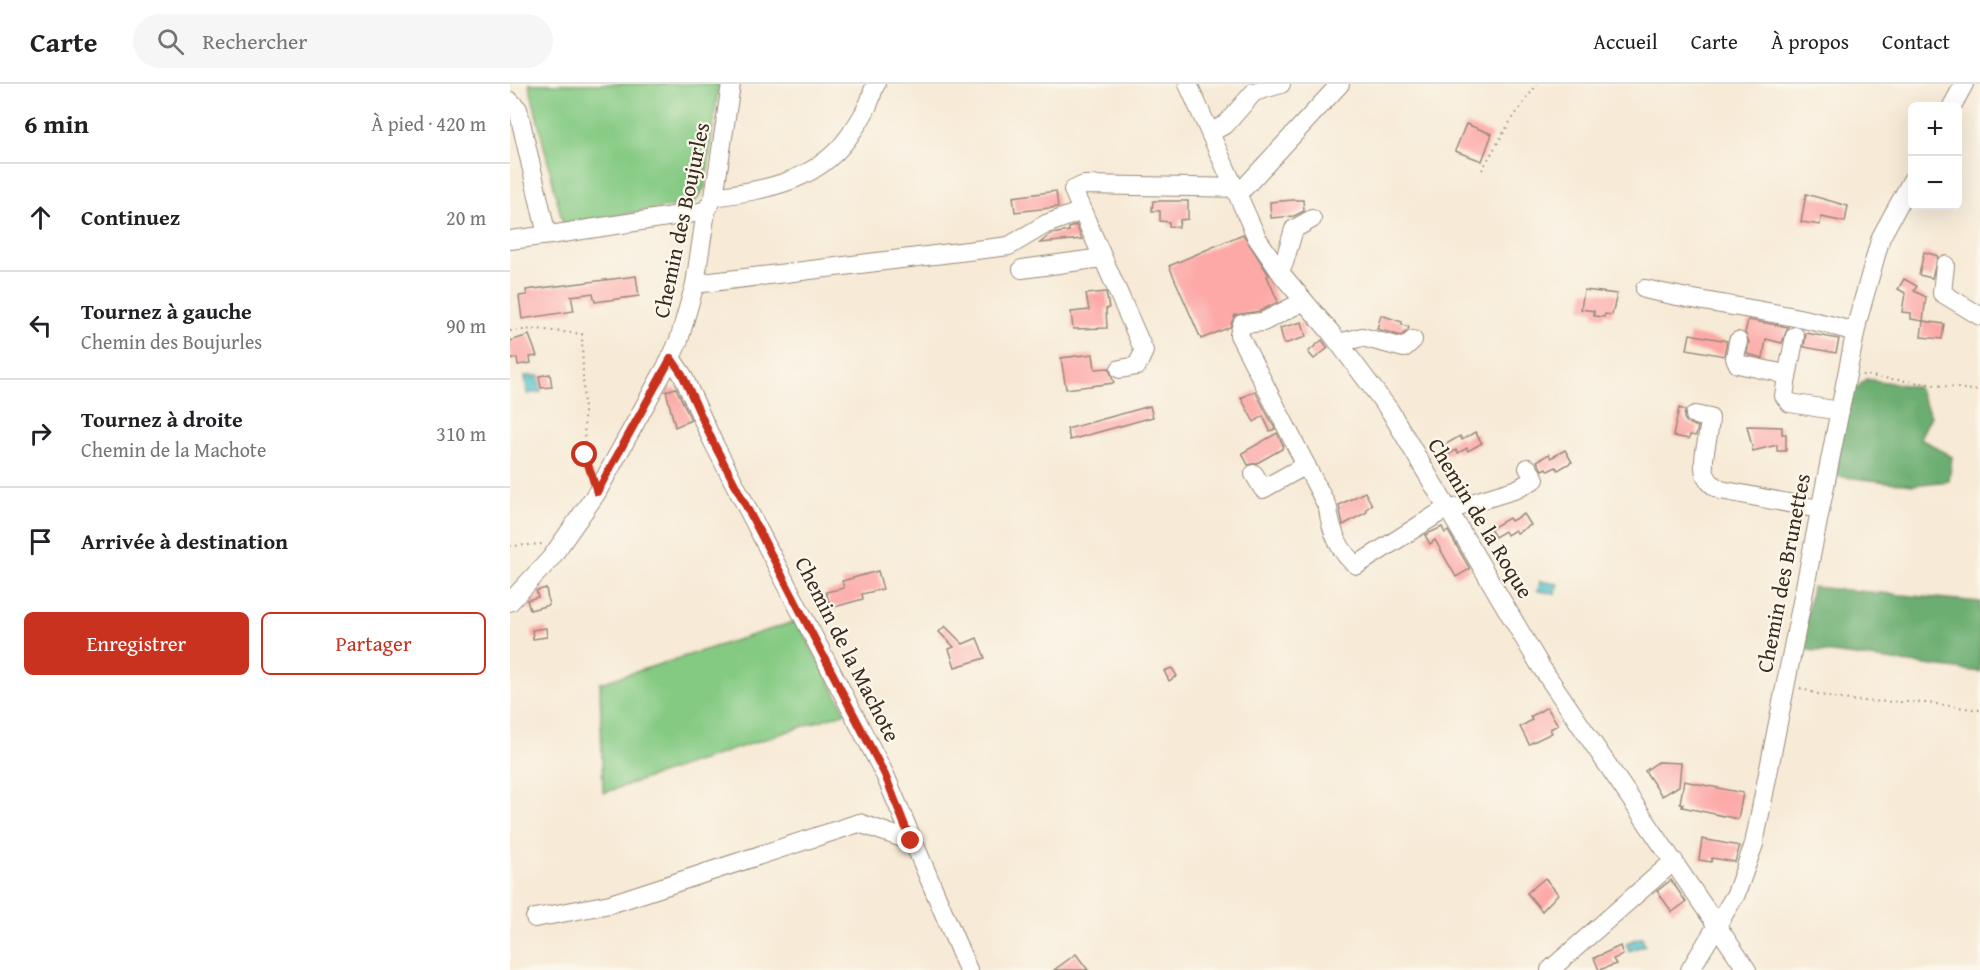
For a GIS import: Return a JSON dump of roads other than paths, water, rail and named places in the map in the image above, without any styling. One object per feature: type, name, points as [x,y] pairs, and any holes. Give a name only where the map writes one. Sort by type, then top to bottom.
[{"type":"street","name":"Chemin des Boujurles","points":[[510,602],[561,544],[597,492],[680,340],[695,284],[731,84]]},
{"type":"street","points":[[510,240],[550,235],[710,204],[785,185],[809,172],[832,155],[853,132],[869,104],[876,84]]},
{"type":"street","name":"Chemin de la Roque","points":[[1188,84],[1257,238],[1279,270],[1339,343],[1390,411],[1542,667],[1747,970]]},
{"type":"street","points":[[1210,133],[1226,124],[1254,92],[1281,84]]},
{"type":"street","points":[[1119,369],[1137,366],[1144,351],[1073,190],[1084,185],[1234,186],[1244,188],[1340,84]]},
{"type":"street","points":[[1954,102],[1964,84]]},
{"type":"street","points":[[510,101],[518,109],[546,231],[550,235]]},
{"type":"street","name":"Chemin des Brunettes","points":[[1690,970],[1736,894],[1754,844],[1855,332],[1881,237],[1908,187]]},
{"type":"street","points":[[695,284],[1009,246],[1046,224],[1082,211]]},
{"type":"street","points":[[1279,270],[1284,262],[1294,228],[1312,219]]},
{"type":"street","points":[[1022,269],[1102,258]]},
{"type":"street","points":[[1945,265],[1942,292],[1980,316]]},
{"type":"street","points":[[1645,289],[1695,301],[1815,320],[1855,332]]},
{"type":"street","points":[[1304,300],[1263,322],[1242,324],[1239,335],[1328,508],[1330,525],[1350,561],[1357,565],[1439,513],[1517,489],[1535,479],[1528,468]]},
{"type":"street","points":[[1795,336],[1784,396],[1790,404],[1840,411]]},
{"type":"street","points":[[1339,343],[1362,338],[1404,348],[1413,340]]},
{"type":"street","points":[[1738,341],[1735,358],[1738,364],[1776,372],[1787,377]]},
{"type":"street","name":"Chemin de la Machote","points":[[671,358],[682,374],[713,442],[879,765],[968,970]]},
{"type":"street","points":[[1695,415],[1710,418],[1703,474],[1709,485],[1721,490],[1819,508]]},
{"type":"street","points":[[1254,474],[1263,489],[1306,465]]},
{"type":"street","points":[[535,918],[610,904],[859,823],[911,841]]},
{"type":"street","points":[[1550,970],[1674,861]]},
{"type":"water","points":[[525,376],[539,376],[541,392],[527,394]]},
{"type":"water","points":[[1540,581],[1558,584],[1556,594],[1538,591]]},
{"type":"water","points":[[1642,937],[1645,945],[1629,951],[1626,943]]}]
